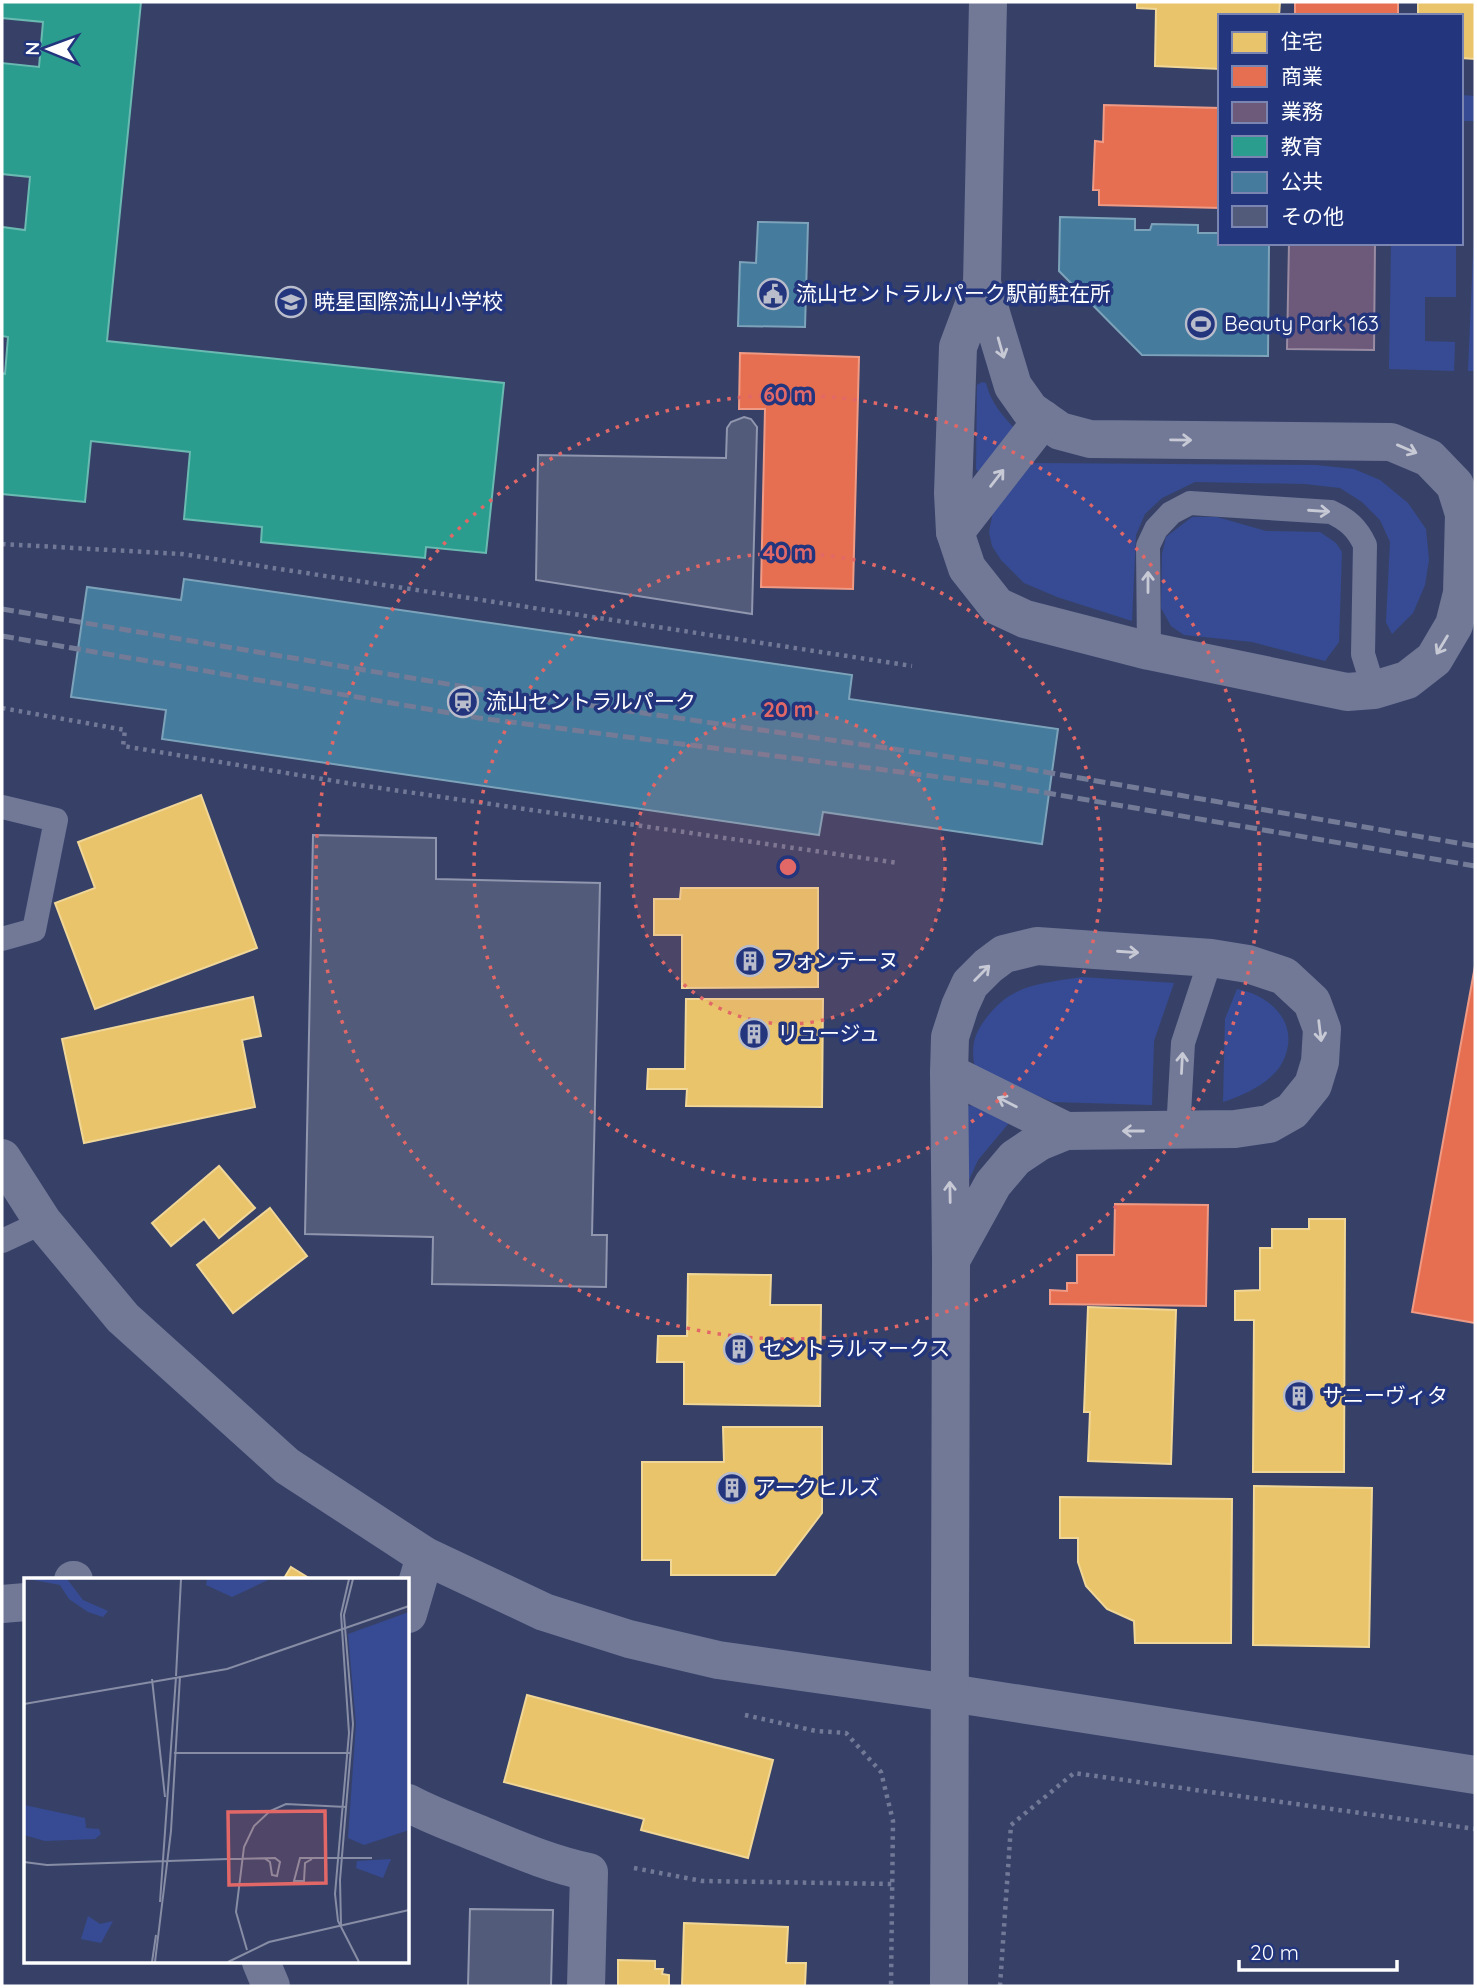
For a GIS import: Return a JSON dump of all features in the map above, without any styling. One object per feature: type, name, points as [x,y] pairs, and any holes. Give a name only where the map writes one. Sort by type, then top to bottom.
[{"type":"street","points":[[982,283],[958,347],[954,532],[967,568],[997,606],[1025,619],[1149,651],[1347,692],[1374,690],[1407,680],[1434,659],[1454,625],[1462,593],[1464,513],[1455,485],[1429,458],[1391,442],[1090,439],[1060,431],[1030,410],[1013,386],[982,283],[988,2]]},
{"type":"street","points":[[954,532],[1043,419]]},
{"type":"street","points":[[949,1986],[951,1260],[948,1073],[950,1037],[965,995],[970,984],[1004,954],[1037,946],[1211,958],[1248,964],[1284,976],[1312,1002],[1322,1029],[1320,1062],[1313,1085],[1292,1111],[1269,1124],[1236,1129],[1066,1131],[1039,1142],[1015,1158],[993,1184],[951,1260]]},
{"type":"street","points":[[948,1073],[1066,1131]]},
{"type":"street","points":[[2,1158],[43,1222],[123,1318],[287,1466],[425,1556],[544,1612],[629,1639],[718,1660],[950,1693],[1475,1775]]},
{"type":"street","points":[[410,1607],[425,1556]]},
{"type":"street","points":[[2,1604],[24,1602]]},
{"type":"street","points":[[410,1804],[431,1816],[517,1850],[589,1872],[586,1986]]},
{"type":"street","points":[[262,1964],[271,1986]]},
{"type":"lane","points":[[1149,651],[1148,546],[1156,529],[1171,513],[1190,503],[1331,512],[1347,519],[1358,531],[1365,545],[1363,654],[1374,690]]},
{"type":"lane","points":[[2,807],[56,820],[34,930],[2,939]]},
{"type":"lane","points":[[1178,1131],[1183,1043],[1211,958]]},
{"type":"lane","points":[[2,1241],[43,1222]]},
{"type":"path","points":[[2,544],[182,554],[912,666]]},
{"type":"path","points":[[2,708],[125,730],[123,746],[136,749],[359,785],[898,863]]},
{"type":"path","points":[[736,1713],[816,1731],[846,1733],[881,1772],[893,1821],[891,1986]]},
{"type":"path","points":[[1000,1986],[1011,1825],[1074,1773],[1475,1829]]},
{"type":"path","points":[[589,1872],[615,1864],[702,1881],[892,1884]]},
{"type":"shaded area","points":[[1463,95],[1475,96],[1475,121],[1463,121]]},
{"type":"shaded area","points":[[1475,208],[1475,371],[1468,371]]},
{"type":"shaded area","points":[[1391,245],[1456,245],[1456,297],[1425,297],[1425,341],[1455,342],[1454,371],[1389,369]]},
{"type":"shaded area","points":[[986,383],[994,403],[1016,430],[978,472],[977,385]]},
{"type":"shaded area","points":[[1033,463],[1316,465],[1354,469],[1380,480],[1408,503],[1426,529],[1429,560],[1425,585],[1413,613],[1392,634],[1386,622],[1390,542],[1380,520],[1362,502],[1340,488],[1305,484],[1195,482],[1162,498],[1145,514],[1136,535],[1132,621],[1057,597],[1024,583],[1001,560],[992,546],[989,532],[993,512]]},
{"type":"shaded area","points":[[1192,517],[1217,517],[1266,531],[1320,532],[1336,543],[1342,552],[1339,642],[1325,661],[1252,642],[1184,635],[1171,626],[1161,608],[1162,554],[1166,537]]},
{"type":"shaded area","points":[[1082,977],[1174,983],[1154,1041],[1152,1105],[1053,1102],[976,1071],[973,1052],[976,1035],[992,1011],[1003,1001],[1014,993],[1038,984]]},
{"type":"shaded area","points":[[1237,989],[1261,997],[1271,1004],[1285,1023],[1288,1046],[1280,1067],[1274,1074],[1250,1091],[1223,1102],[1225,1019]]},
{"type":"shaded area","points":[[979,1105],[1009,1123],[978,1160],[968,1182],[967,1106]]},
{"type":"building: 住宅","points":[[1137,2],[1280,2],[1279,14],[1218,14],[1218,69],[1155,66],[1156,9],[1137,8]]},
{"type":"building: 住宅","points":[[1418,2],[1475,2],[1475,59],[1463,58],[1463,14],[1418,14]]},
{"type":"building: 住宅","points":[[201,795],[257,948],[95,1009],[55,903],[95,888],[78,842]]},
{"type":"building: 住宅","name":"フォンテーヌ","points":[[681,888],[818,888],[818,987],[682,988],[682,935],[654,935],[654,899],[680,899]]},
{"type":"building: 住宅","points":[[253,997],[261,1036],[242,1040],[255,1107],[84,1143],[62,1039]]},
{"type":"building: 住宅","name":"リュージュ","points":[[686,999],[823,999],[822,1107],[686,1106],[687,1089],[647,1089],[648,1069],[685,1069]]},
{"type":"building: 住宅","points":[[219,1166],[255,1208],[219,1238],[204,1219],[171,1246],[152,1223]]},
{"type":"building: 住宅","points":[[270,1208],[307,1256],[233,1313],[197,1265]]},
{"type":"building: 住宅","name":"サニーヴィタ","points":[[1309,1219],[1345,1219],[1344,1472],[1253,1472],[1254,1320],[1235,1320],[1235,1291],[1260,1290],[1260,1248],[1272,1248],[1272,1229],[1309,1229]]},
{"type":"building: 住宅","name":"セントラルマークス","points":[[688,1274],[771,1275],[770,1305],[821,1305],[820,1406],[684,1404],[684,1362],[657,1362],[658,1336],[687,1336]]},
{"type":"building: 住宅","points":[[1088,1307],[1176,1310],[1171,1464],[1088,1461],[1090,1412],[1084,1412]]},
{"type":"building: 住宅","name":"アークヒルズ","points":[[723,1427],[822,1427],[822,1513],[775,1575],[671,1575],[671,1560],[642,1560],[642,1462],[724,1462]]},
{"type":"building: 住宅","points":[[1254,1486],[1372,1488],[1369,1647],[1253,1645]]},
{"type":"building: 住宅","points":[[1060,1497],[1232,1499],[1231,1643],[1135,1643],[1134,1621],[1107,1609],[1086,1586],[1078,1562],[1078,1538],[1060,1538]]},
{"type":"building: 住宅","points":[[291,1567],[309,1578],[284,1578]]},
{"type":"building: 住宅","points":[[527,1695],[773,1760],[748,1858],[641,1830],[644,1819],[504,1782]]},
{"type":"building: 住宅","points":[[684,1923],[788,1927],[786,1963],[806,1963],[805,1986],[682,1986]]},
{"type":"building: 住宅","points":[[618,1960],[655,1961],[655,1969],[663,1969],[662,1974],[669,1975],[669,1986],[618,1986]]},
{"type":"building: 商業","points":[[1295,2],[1398,2],[1398,14],[1295,14]]},
{"type":"building: 商業","points":[[1104,105],[1218,108],[1218,208],[1099,205],[1099,190],[1093,190],[1095,141],[1103,142]]},
{"type":"building: 商業","points":[[740,353],[859,357],[853,589],[761,587],[765,409],[739,409]]},
{"type":"building: 商業","points":[[1475,966],[1475,1323],[1412,1312]]},
{"type":"building: 商業","points":[[1115,1204],[1208,1205],[1206,1306],[1050,1304],[1050,1290],[1067,1291],[1067,1283],[1077,1283],[1077,1255],[1114,1255]]},
{"type":"building: 業務","points":[[1289,245],[1375,245],[1374,350],[1287,349]]},
{"type":"building: 教育","points":[[2,2],[141,2],[107,341],[504,383],[486,553],[426,547],[425,558],[261,542],[262,527],[184,519],[190,452],[91,441],[85,502],[2,494],[2,373],[5,374],[8,337],[2,336],[2,227],[25,230],[30,177],[2,174],[2,63],[39,67],[43,22],[2,18]]},
{"type":"building: 公共","points":[[1060,217],[1135,219],[1135,230],[1150,230],[1152,224],[1198,225],[1198,233],[1218,233],[1218,245],[1269,245],[1268,356],[1142,355],[1059,271]]},
{"type":"building: 公共","name":"流山セントラルパーク駅前駐在所","points":[[758,222],[808,223],[805,327],[738,326],[740,262],[756,263]]},
{"type":"building: 公共","points":[[184,579],[852,675],[849,699],[1058,729],[1042,844],[823,812],[819,835],[162,739],[166,710],[71,697],[87,587],[181,600]]},
{"type":"building: その他","points":[[744,417],[751,419],[757,427],[752,614],[536,580],[538,455],[726,458],[727,428],[731,422]]},
{"type":"building: その他","points":[[313,835],[436,838],[436,879],[600,883],[592,1235],[607,1235],[606,1287],[432,1284],[433,1237],[305,1234]]},
{"type":"building: その他","points":[[470,1909],[553,1910],[551,1986],[468,1986]]},
{"type":"railway","points":[[2,609],[483,690],[998,764],[1475,846]]},
{"type":"railway","points":[[2,636],[479,718],[994,784],[1475,866]]},
{"type":"place","name":"流山セントラルパーク駅前駐在所","points":[[773,294]]},
{"type":"place","name":"暁星国際流山小学校","points":[[291,302]]},
{"type":"place","name":"Beauty Park 163","points":[[1201,324]]},
{"type":"place","name":"流山セントラルパーク","points":[[463,702]]},
{"type":"place","name":"フォンテーヌ","points":[[750,961]]},
{"type":"place","name":"リュージュ","points":[[754,1034]]},
{"type":"place","name":"セントラルマークス","points":[[739,1349]]},
{"type":"place","name":"サニーヴィタ","points":[[1299,1396]]},
{"type":"place","name":"アークヒルズ","points":[[732,1488]]}]
